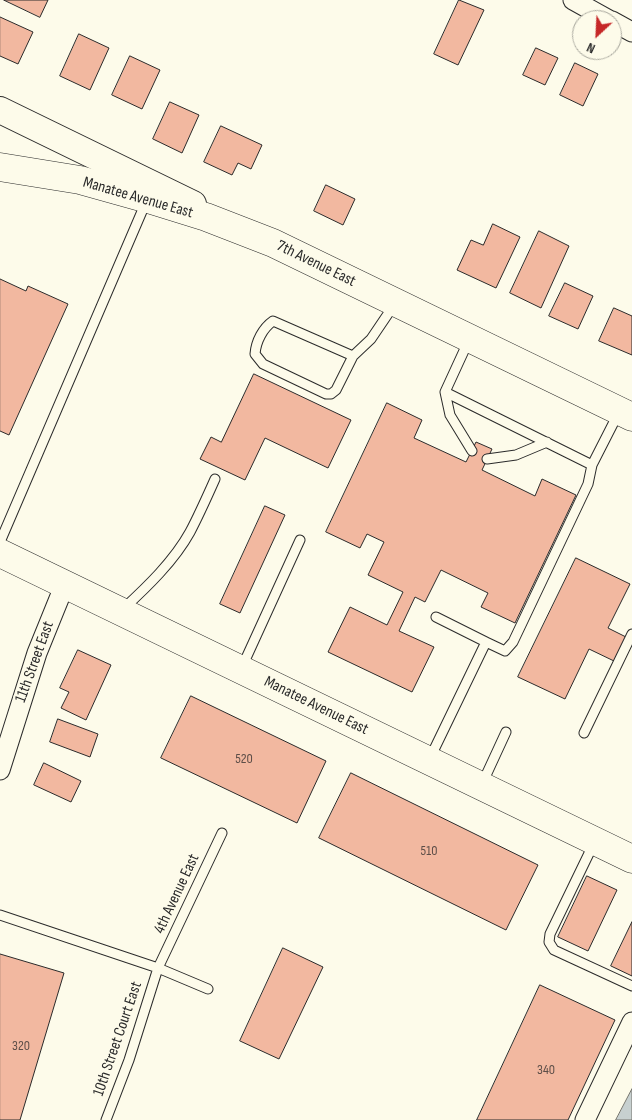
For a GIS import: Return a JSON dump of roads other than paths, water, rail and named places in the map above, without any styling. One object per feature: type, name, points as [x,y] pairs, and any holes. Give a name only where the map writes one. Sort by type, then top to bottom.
[{"type":"main road","name":"Manatee Avenue East","points":[[0,167],[150,192],[206,217],[273,243]]},
{"type":"main road","name":"7th Avenue East","points":[[273,243],[626,414]]},
{"type":"main road","name":"Manatee Avenue East","points":[[0,553],[632,859]]},
{"type":"street","points":[[573,0],[591,10]]},
{"type":"street","points":[[0,110],[150,192]]},
{"type":"street","name":"11th Street East","points":[[0,770],[37,653],[65,584]]},
{"type":"street","points":[[585,1120],[632,1022]]},
{"type":"lane","points":[[0,542],[150,192]]},
{"type":"lane","points":[[353,356],[274,321],[263,330],[255,347],[255,354],[263,364],[326,394],[331,394],[336,390],[353,356],[371,339],[396,303]]},
{"type":"lane","points":[[470,338],[445,392],[450,416],[472,451]]},
{"type":"lane","points":[[445,392],[592,465]]},
{"type":"lane","points":[[436,617],[505,651],[513,642],[588,484],[592,465],[626,414]]},
{"type":"lane","points":[[487,459],[516,455],[547,442]]},
{"type":"lane","points":[[121,611],[177,552],[189,533],[215,479]]},
{"type":"lane","points":[[240,669],[300,540]]},
{"type":"lane","points":[[584,733],[632,634]]},
{"type":"lane","points":[[429,760],[486,642]]},
{"type":"lane","points":[[481,786],[506,732]]},
{"type":"lane","name":"4th Avenue East","points":[[158,968],[222,833]]},
{"type":"lane","points":[[595,841],[550,934],[549,942],[554,950],[632,986]]},
{"type":"lane","points":[[0,915],[158,968],[208,989]]},
{"type":"lane","name":"10th Street Court East","points":[[106,1120],[130,1060],[158,968]]}]
